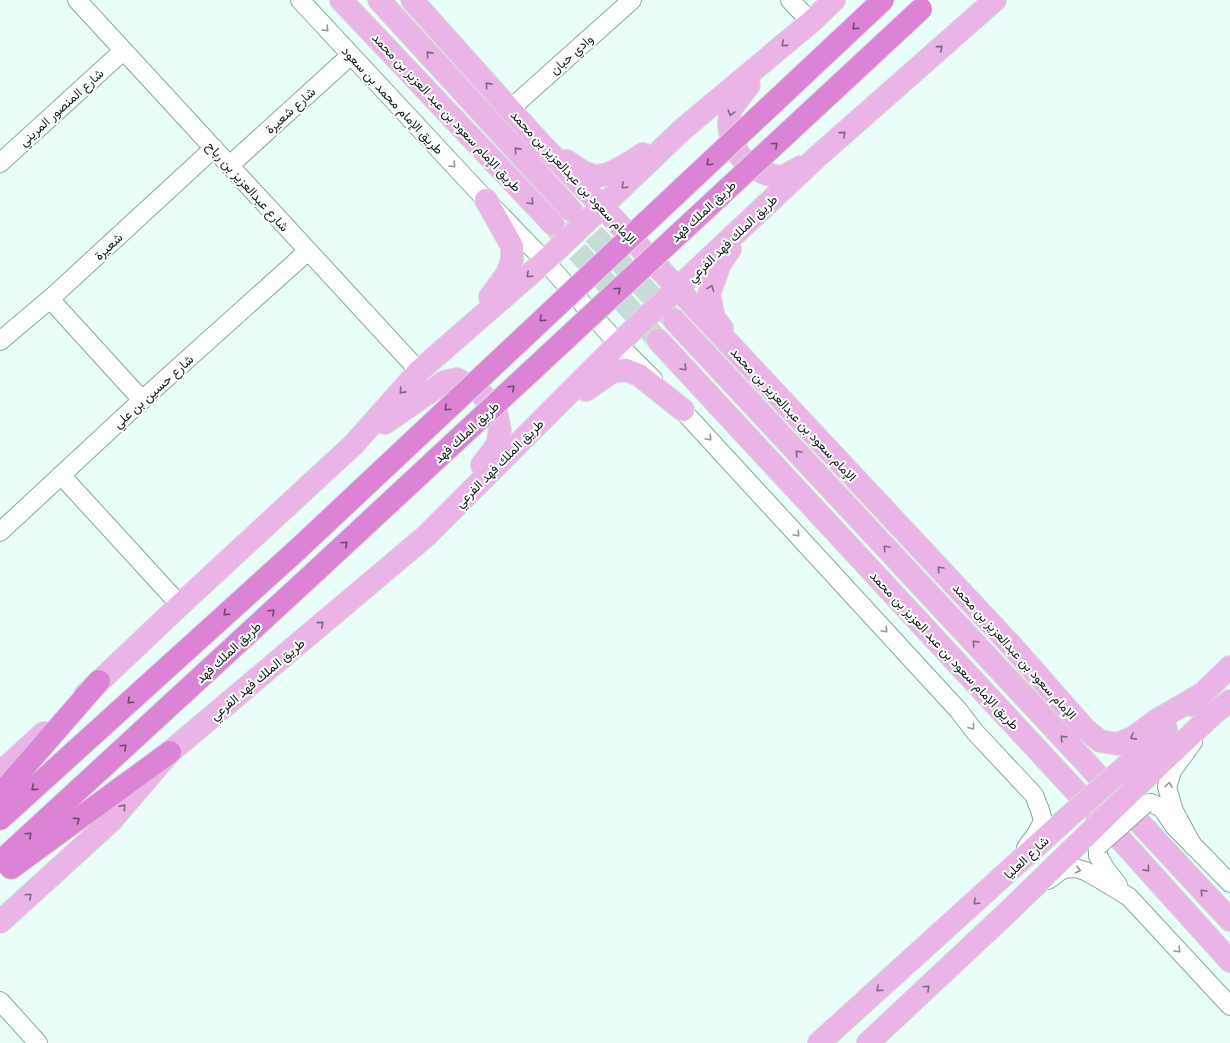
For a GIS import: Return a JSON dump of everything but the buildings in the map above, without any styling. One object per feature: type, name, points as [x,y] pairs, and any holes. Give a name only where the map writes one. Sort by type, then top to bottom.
[{"type":"highway","points":[[0,819],[297,550],[883,0]]},
{"type":"highway","name":"طريق الملك فهد","points":[[0,862],[317,570],[926,4]]},
{"type":"highway","points":[[0,795],[99,682]]},
{"type":"highway","points":[[0,876],[170,752]]},
{"type":"main road","name":"طريق الإمام سعود بن عبد العزيز بن محمد","points":[[342,0],[553,224]]},
{"type":"main road","name":"طريق الإمام سعود بن عبد العزيز بن محمد","points":[[379,0],[571,210]]},
{"type":"main road","name":"الإمام سعود بن عبدالعزيز بن محمد","points":[[412,0],[541,144],[602,206],[678,290],[1011,644],[1085,729],[1100,741],[1118,744],[1134,737],[1157,720],[1202,694]]},
{"type":"main road","points":[[0,773],[354,444],[419,371],[545,261],[683,129],[811,22],[834,0]]},
{"type":"main road","name":"طريق الملك فهد الفرعي","points":[[0,922],[111,821],[170,752],[435,527],[618,344],[678,290],[817,157],[995,0]]},
{"type":"main road","points":[[768,58],[730,110],[729,126],[732,142],[740,156],[751,167],[766,174],[782,177],[796,171],[817,157]]},
{"type":"main road","points":[[541,144],[581,171],[597,176],[619,170],[683,129]]},
{"type":"main road","points":[[466,331],[507,274],[512,260],[512,246],[486,200]]},
{"type":"main road","points":[[745,225],[720,264],[709,294],[714,318],[752,369]]},
{"type":"main road","name":"طريق الإمام سعود بن عبد العزيز بن محمد","points":[[674,320],[1090,767],[1230,920]]},
{"type":"main road","name":"طريق الإمام سعود بن عبد العزيز بن محمد","points":[[658,340],[1121,840],[1230,961]]},
{"type":"main road","points":[[540,421],[612,372],[626,370],[639,375],[683,410]]},
{"type":"main road","points":[[354,444],[444,382],[457,379],[481,393],[496,411],[500,430],[497,445],[435,527]]},
{"type":"main road","name":"شارع العليا","points":[[819,1043],[1124,768],[1230,667]]},
{"type":"main road","name":"شارع العليا","points":[[868,1043],[1011,909],[1092,842],[1141,795],[1222,707]]},
{"type":"street","name":"شارع عبدالعزيز بن رباح","points":[[77,0],[419,371]]},
{"type":"street","name":"طريق الإمام محمد بن سعود","points":[[300,0],[486,200],[545,261],[618,344],[683,410],[959,710],[975,732],[1034,795],[1043,821],[1037,833],[996,884]]},
{"type":"street","name":"وادي حبان","points":[[510,109],[613,6],[632,0]]},
{"type":"street","points":[[790,0],[811,22]]},
{"type":"street","name":"شارع المنصور المريني","points":[[0,163],[123,51]]},
{"type":"street","name":"شارع شعيرة","points":[[230,165],[351,55]]},
{"type":"street","name":"شعيرة","points":[[0,341],[50,298],[214,148]]},
{"type":"street","name":"شارع حسين بن علي","points":[[0,532],[142,400],[308,251]]},
{"type":"street","points":[[50,298],[142,400]]},
{"type":"street","points":[[61,475],[180,605]]},
{"type":"street","points":[[1193,846],[1174,811],[1167,787],[1172,771],[1222,707]]},
{"type":"street","points":[[1141,795],[1151,803],[1162,808],[1174,826],[1230,883]]},
{"type":"street","points":[[1092,842],[1105,868],[1129,897],[1230,1006]]},
{"type":"street","points":[[1011,909],[1063,869],[1075,868],[1085,871],[1129,897]]},
{"type":"street","points":[[0,1001],[38,1043]]},
{"type":"tunnel","points":[[571,210],[672,318]]},
{"type":"tunnel","points":[[555,227],[658,340]]}]
